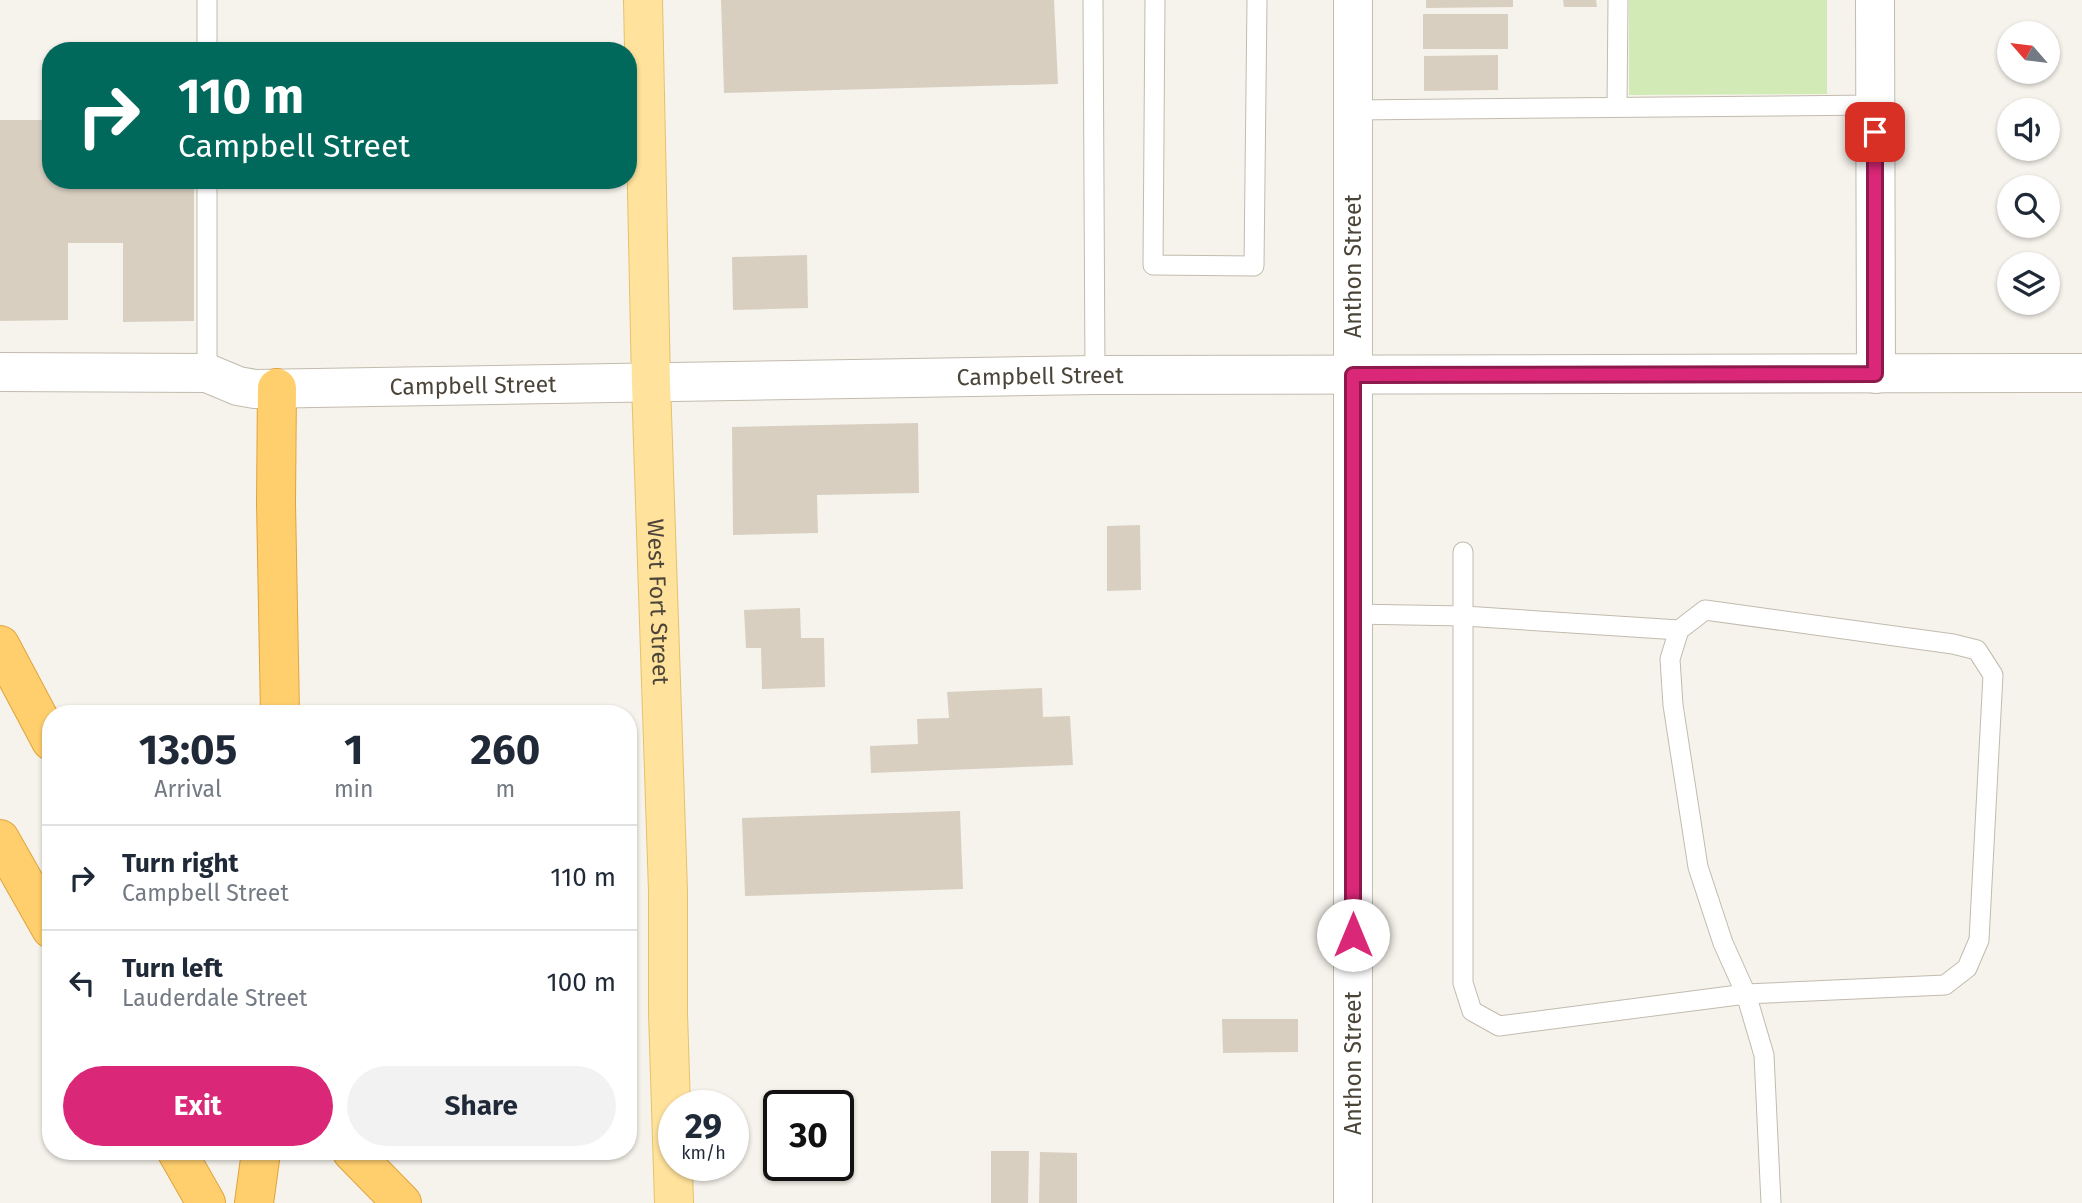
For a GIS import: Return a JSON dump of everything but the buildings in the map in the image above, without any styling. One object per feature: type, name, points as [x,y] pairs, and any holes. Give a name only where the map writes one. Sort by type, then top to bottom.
[{"type":"highway","points":[[277,388],[280,705]]},
{"type":"highway","points":[[0,645],[42,723]]},
{"type":"highway","points":[[0,839],[42,913]]},
{"type":"highway","points":[[254,1203],[260,1160]]},
{"type":"highway","points":[[360,1160],[402,1203]]},
{"type":"main road","name":"West Fort Street","points":[[643,0],[674,1203]]},
{"type":"street","name":"Anthon Street","points":[[1353,0],[1353,1203]]},
{"type":"street","points":[[1875,0],[1875,374]]},
{"type":"street","name":"Campbell Street","points":[[0,373],[207,373],[238,386],[255,389],[1095,375],[2082,373]]},
{"type":"lane","points":[[207,0],[207,42]]},
{"type":"lane","points":[[1094,0],[1095,375]]},
{"type":"lane","points":[[1155,0],[1153,265],[1254,266],[1257,0]]},
{"type":"lane","points":[[1617,107],[1618,0]]},
{"type":"lane","points":[[1353,110],[1875,105]]},
{"type":"lane","points":[[207,189],[207,373]]},
{"type":"lane","points":[[1463,552],[1463,983],[1472,1010],[1499,1026],[1746,995],[1945,985],[1967,968],[1979,940],[1993,675],[1977,650],[1953,644],[1705,610],[1679,630],[1670,659],[1673,705],[1698,867],[1723,943],[1746,995],[1763,1055],[1771,1203]]},
{"type":"lane","points":[[1353,614],[1464,616],[1679,630]]},
{"type":"green space","points":[[1629,0],[1827,0],[1827,94],[1629,95]]},
{"type":"route","points":[[1353,935],[1353,375],[1875,374],[1875,132]]}]
